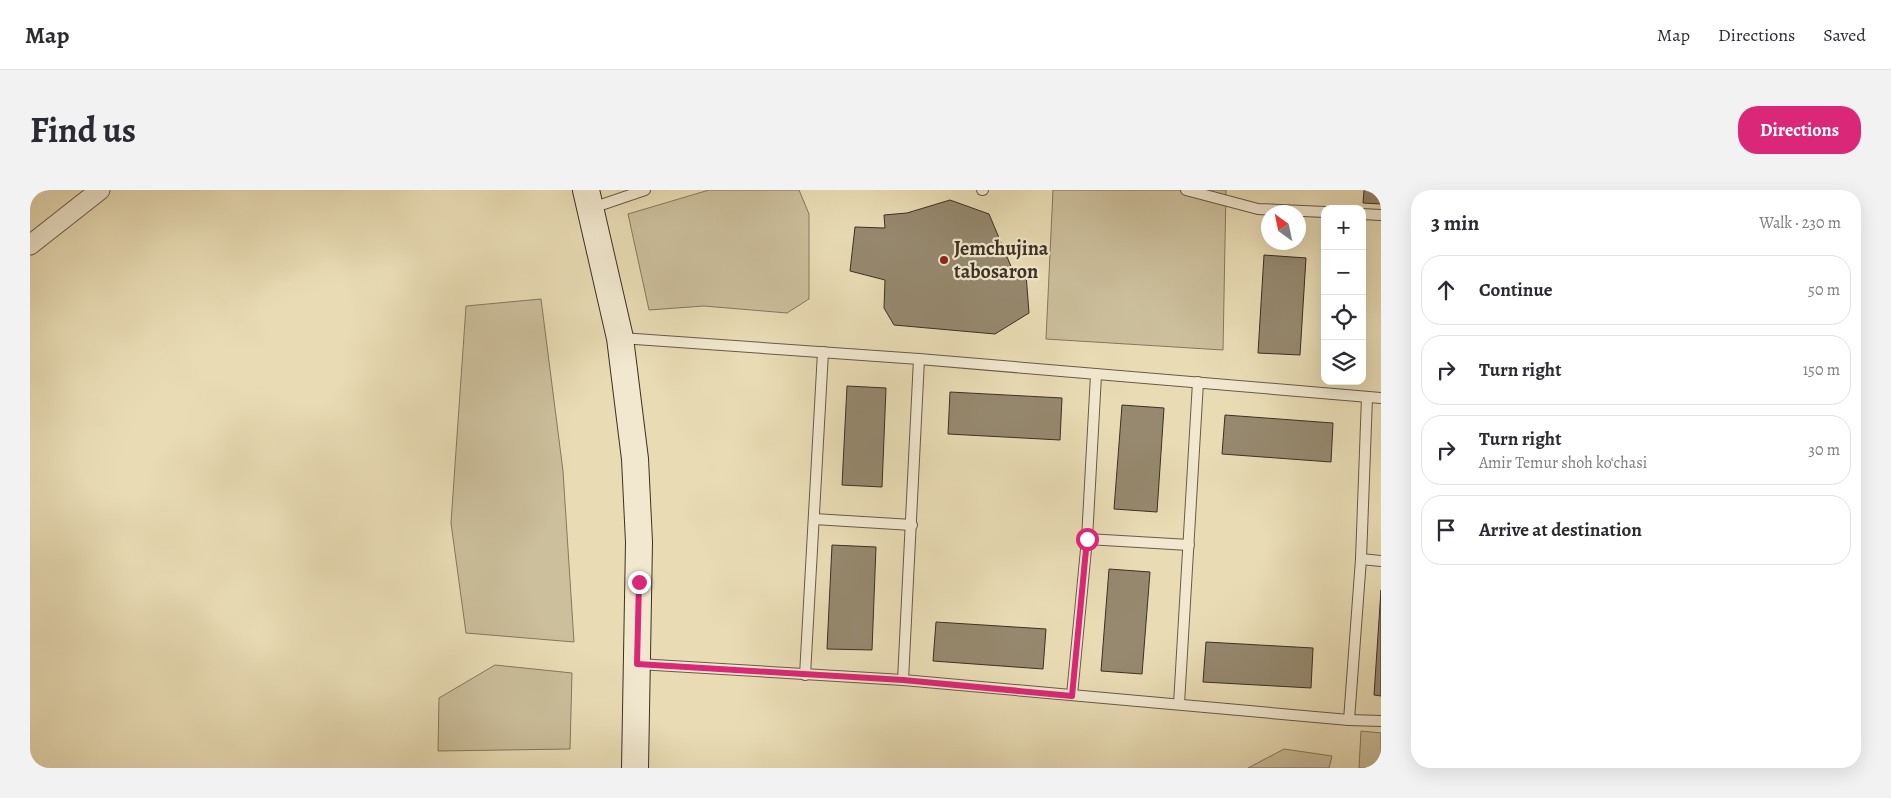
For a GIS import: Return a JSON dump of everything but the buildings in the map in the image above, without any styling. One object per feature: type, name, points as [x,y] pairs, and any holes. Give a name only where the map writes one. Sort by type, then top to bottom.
[{"type":"main road","points":[[588,199],[620,338],[631,418],[638,502],[635,768]]},
{"type":"street","points":[[30,244],[100,190]]},
{"type":"lane","points":[[588,199],[645,190]]},
{"type":"lane","points":[[1186,190],[1258,209],[1321,212]]},
{"type":"lane","points":[[1366,214],[1381,215]]},
{"type":"lane","points":[[620,338],[919,359],[1381,398]]},
{"type":"lane","points":[[805,675],[823,352]]},
{"type":"lane","points":[[903,680],[919,359]]},
{"type":"lane","points":[[1072,696],[1087,539],[1096,375]]},
{"type":"lane","points":[[1180,704],[1198,382]]},
{"type":"lane","points":[[1348,720],[1361,559],[1367,397]]},
{"type":"lane","points":[[814,519],[912,524]]},
{"type":"lane","points":[[1087,539],[1189,545]]},
{"type":"lane","points":[[1361,559],[1381,561]]},
{"type":"lane","points":[[637,664],[903,680],[1348,720],[1381,721]]},
{"type":"shaded area","points":[[709,190],[799,190],[809,214],[809,299],[787,313],[704,306],[649,310],[628,214]]},
{"type":"shaded area","points":[[1053,190],[1226,190],[1223,350],[1046,339]]},
{"type":"shaded area","points":[[541,299],[563,471],[574,642],[466,633],[451,523],[466,306]]},
{"type":"shaded area","points":[[495,665],[572,673],[570,749],[438,751],[439,698]]},
{"type":"shaded area","points":[[1361,731],[1381,733],[1381,768],[1359,768]]},
{"type":"shaded area","points":[[1284,749],[1332,756],[1329,768],[1248,768]]},
{"type":"place","name":"Jemchujina tabosaron","points":[[944,260]]},
{"type":"route","points":[[639,582],[637,664],[903,680],[1072,696],[1087,539]]}]
